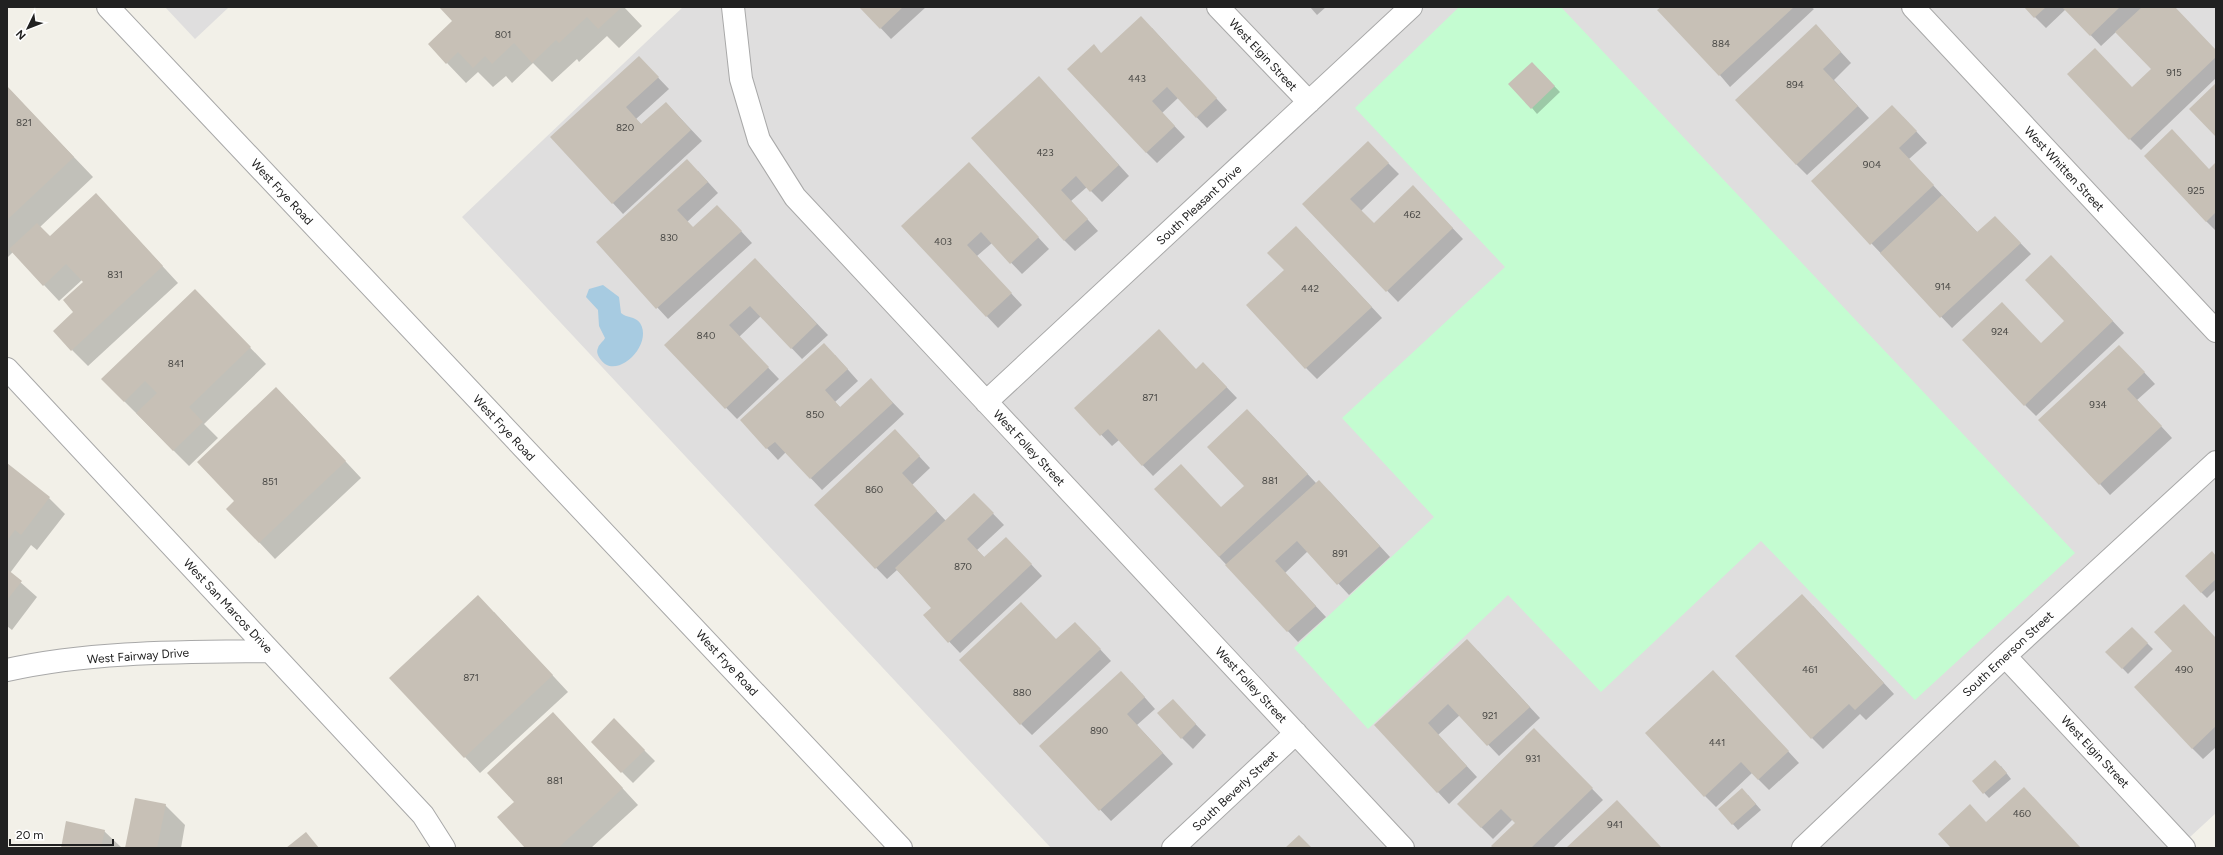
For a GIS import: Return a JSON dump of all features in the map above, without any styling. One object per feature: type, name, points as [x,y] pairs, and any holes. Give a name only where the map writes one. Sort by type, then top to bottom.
[{"type":"street","name":"West Frye Road","points":[[108,7],[901,848]]},
{"type":"street","name":"West Folley Street","points":[[733,7],[741,79],[759,140],[795,197],[1403,848]]},
{"type":"street","name":"West Elgin Street","points":[[1218,7],[1309,102]]},
{"type":"street","name":"South Pleasant Drive","points":[[986,402],[1411,7]]},
{"type":"street","name":"West Whitten Street","points":[[1913,7],[2216,331]]},
{"type":"street","name":"West San Marcos Drive","points":[[7,369],[423,815],[444,848]]},
{"type":"street","name":"South Emerson Street","points":[[1802,848],[2005,656],[2216,462]]},
{"type":"street","name":"West Fairway Drive","points":[[7,670],[38,663],[162,653],[270,651]]},
{"type":"street","name":"West Elgin Street","points":[[2005,656],[2184,848]]},
{"type":"street","name":"South Beverly Street","points":[[1173,848],[1296,733]]},
{"type":"shaded area","points":[[165,7],[229,7],[195,39]]},
{"type":"shaded area","points":[[683,7],[2216,7],[2216,813],[2178,848],[1051,848],[462,217]]},
{"type":"green space","points":[[1459,7],[1561,7],[2075,553],[1915,700],[1761,541],[1601,692],[1508,595],[1368,729],[1294,648],[1434,517],[1342,418],[1505,267],[1355,108]]},
{"type":"water","points":[[603,285],[619,297],[621,313],[638,321],[643,332],[642,341],[638,350],[624,363],[615,366],[608,365],[598,356],[597,351],[605,338],[599,326],[598,310],[586,297],[589,289]]},
{"type":"building","points":[[439,7],[622,7],[598,29],[587,17],[559,43],[556,40],[532,63],[514,43],[492,64],[485,56],[473,68],[458,52],[446,64],[428,44],[452,21]]},
{"type":"building","points":[[859,7],[903,7],[880,29]]},
{"type":"building","points":[[1661,7],[1794,7],[1719,76],[1657,10]]},
{"type":"building","points":[[2024,7],[2046,7],[2034,18]]},
{"type":"building","points":[[2062,7],[2120,7],[2090,36]]},
{"type":"building","points":[[2142,7],[2175,7],[2216,50],[2216,57],[2129,140],[2067,74],[2095,48],[2132,87],[2151,69],[2115,32]]},
{"type":"building","points":[[1141,16],[1217,98],[1196,118],[1167,87],[1152,101],[1175,126],[1146,153],[1067,69],[1094,44],[1101,53]]},
{"type":"building","points":[[1816,24],[1841,52],[1823,69],[1858,106],[1796,165],[1735,100]]},
{"type":"building","points":[[639,56],[659,77],[626,107],[641,124],[666,102],[691,130],[612,204],[550,137]]},
{"type":"building","points":[[1532,62],[1555,86],[1531,109],[1508,84]]},
{"type":"building","points":[[1039,76],[1119,165],[1090,192],[1076,176],[1061,190],[1088,219],[1064,241],[971,138]]},
{"type":"building","points":[[2216,83],[2216,137],[2189,109]]},
{"type":"building","points":[[7,86],[74,157],[7,220]]},
{"type":"building","points":[[1892,105],[1917,131],[1899,148],[1934,185],[1870,245],[1811,181]]},
{"type":"building","points":[[2172,129],[2209,169],[2216,162],[2216,212],[2206,222],[2144,156]]},
{"type":"building","points":[[1368,141],[1389,163],[1350,199],[1374,223],[1413,185],[1453,228],[1386,292],[1302,204]]},
{"type":"building","points":[[687,159],[708,182],[677,210],[693,227],[717,205],[742,231],[656,309],[596,242]]},
{"type":"building","points":[[969,162],[1039,237],[1010,264],[981,232],[967,245],[1012,293],[986,317],[901,226]]},
{"type":"building","points":[[96,193],[163,266],[71,351],[53,331],[73,312],[63,300],[83,282],[66,264],[43,286],[9,249],[37,223],[50,236]]},
{"type":"building","points":[[1942,195],[1977,232],[1995,216],[2021,243],[1940,318],[1880,253]]},
{"type":"building","points":[[1296,226],[1372,307],[1305,369],[1246,305],[1284,270],[1267,253]]},
{"type":"building","points":[[2051,255],[2113,321],[2024,406],[1962,340],[2002,302],[2041,343],[2064,321],[2025,280]]},
{"type":"building","points":[[755,258],[817,324],[791,349],[750,306],[729,325],[769,367],[725,409],[664,345]]},
{"type":"building","points":[[195,289],[251,347],[189,407],[203,422],[173,451],[136,413],[157,393],[145,381],[124,402],[101,379]]},
{"type":"building","points":[[1159,329],[1196,369],[1203,362],[1227,387],[1142,466],[1108,429],[1100,436],[1074,408]]},
{"type":"building","points":[[824,343],[848,369],[825,390],[840,407],[871,378],[893,403],[810,479],[775,442],[766,449],[740,420]]},
{"type":"building","points":[[2119,345],[2145,372],[2127,389],[2162,426],[2099,485],[2038,420]]},
{"type":"building","points":[[276,387],[346,461],[259,543],[226,509],[234,501],[197,462]]},
{"type":"building","points":[[1247,409],[1308,474],[1219,557],[1154,489],[1181,464],[1221,507],[1244,486],[1207,447]]},
{"type":"building","points":[[895,429],[920,456],[902,473],[937,511],[875,569],[814,505]]},
{"type":"building","points":[[7,463],[50,497],[21,535],[15,530],[7,541]]},
{"type":"building","points":[[1319,480],[1380,546],[1337,585],[1297,541],[1275,561],[1316,606],[1287,632],[1225,565]]},
{"type":"building","points":[[974,493],[994,513],[967,539],[984,557],[1006,537],[1032,564],[948,643],[923,615],[931,608],[895,568]]},
{"type":"building","points":[[2212,551],[2216,556],[2216,579],[2201,593],[2185,576]]},
{"type":"building","points":[[7,569],[22,581],[7,600]]},
{"type":"building","points":[[1802,594],[1884,683],[1855,710],[1849,704],[1811,739],[1735,656]]},
{"type":"building","points":[[478,595],[553,675],[464,758],[389,678]]},
{"type":"building","points":[[1021,602],[1056,639],[1075,622],[1101,649],[1020,725],[959,660]]},
{"type":"building","points":[[2184,604],[2216,638],[2216,726],[2192,749],[2134,687],[2172,651],[2154,632]]},
{"type":"building","points":[[2132,627],[2148,643],[2122,669],[2105,652]]},
{"type":"building","points":[[1467,639],[1530,707],[1487,746],[1448,704],[1428,723],[1467,766],[1437,793],[1374,725]]},
{"type":"building","points":[[1713,670],[1789,751],[1758,780],[1741,762],[1704,797],[1645,733]]},
{"type":"building","points":[[1121,671],[1145,697],[1127,714],[1163,753],[1099,811],[1039,746]]},
{"type":"building","points":[[1173,699],[1196,724],[1181,739],[1157,713]]},
{"type":"building","points":[[553,712],[623,788],[558,848],[525,848],[497,817],[514,802],[487,773]]},
{"type":"building","points":[[614,718],[645,750],[621,773],[591,742]]},
{"type":"building","points":[[1534,728],[1593,788],[1531,848],[1493,848],[1491,846],[1515,823],[1501,809],[1481,828],[1457,804]]},
{"type":"building","points":[[1995,760],[2007,773],[1983,794],[1972,781]]},
{"type":"building","points":[[2024,787],[2081,848],[1951,848],[1938,834],[1970,804],[1986,822]]},
{"type":"building","points":[[1742,788],[1756,804],[1732,825],[1718,809]]},
{"type":"building","points":[[135,798],[166,804],[157,848],[125,848]]},
{"type":"building","points":[[1617,800],[1662,848],[1566,848]]},
{"type":"building","points":[[66,821],[105,830],[101,848],[61,848]]},
{"type":"building","points":[[306,832],[319,848],[286,848]]},
{"type":"building","points":[[1299,835],[1312,848],[1285,848]]}]
